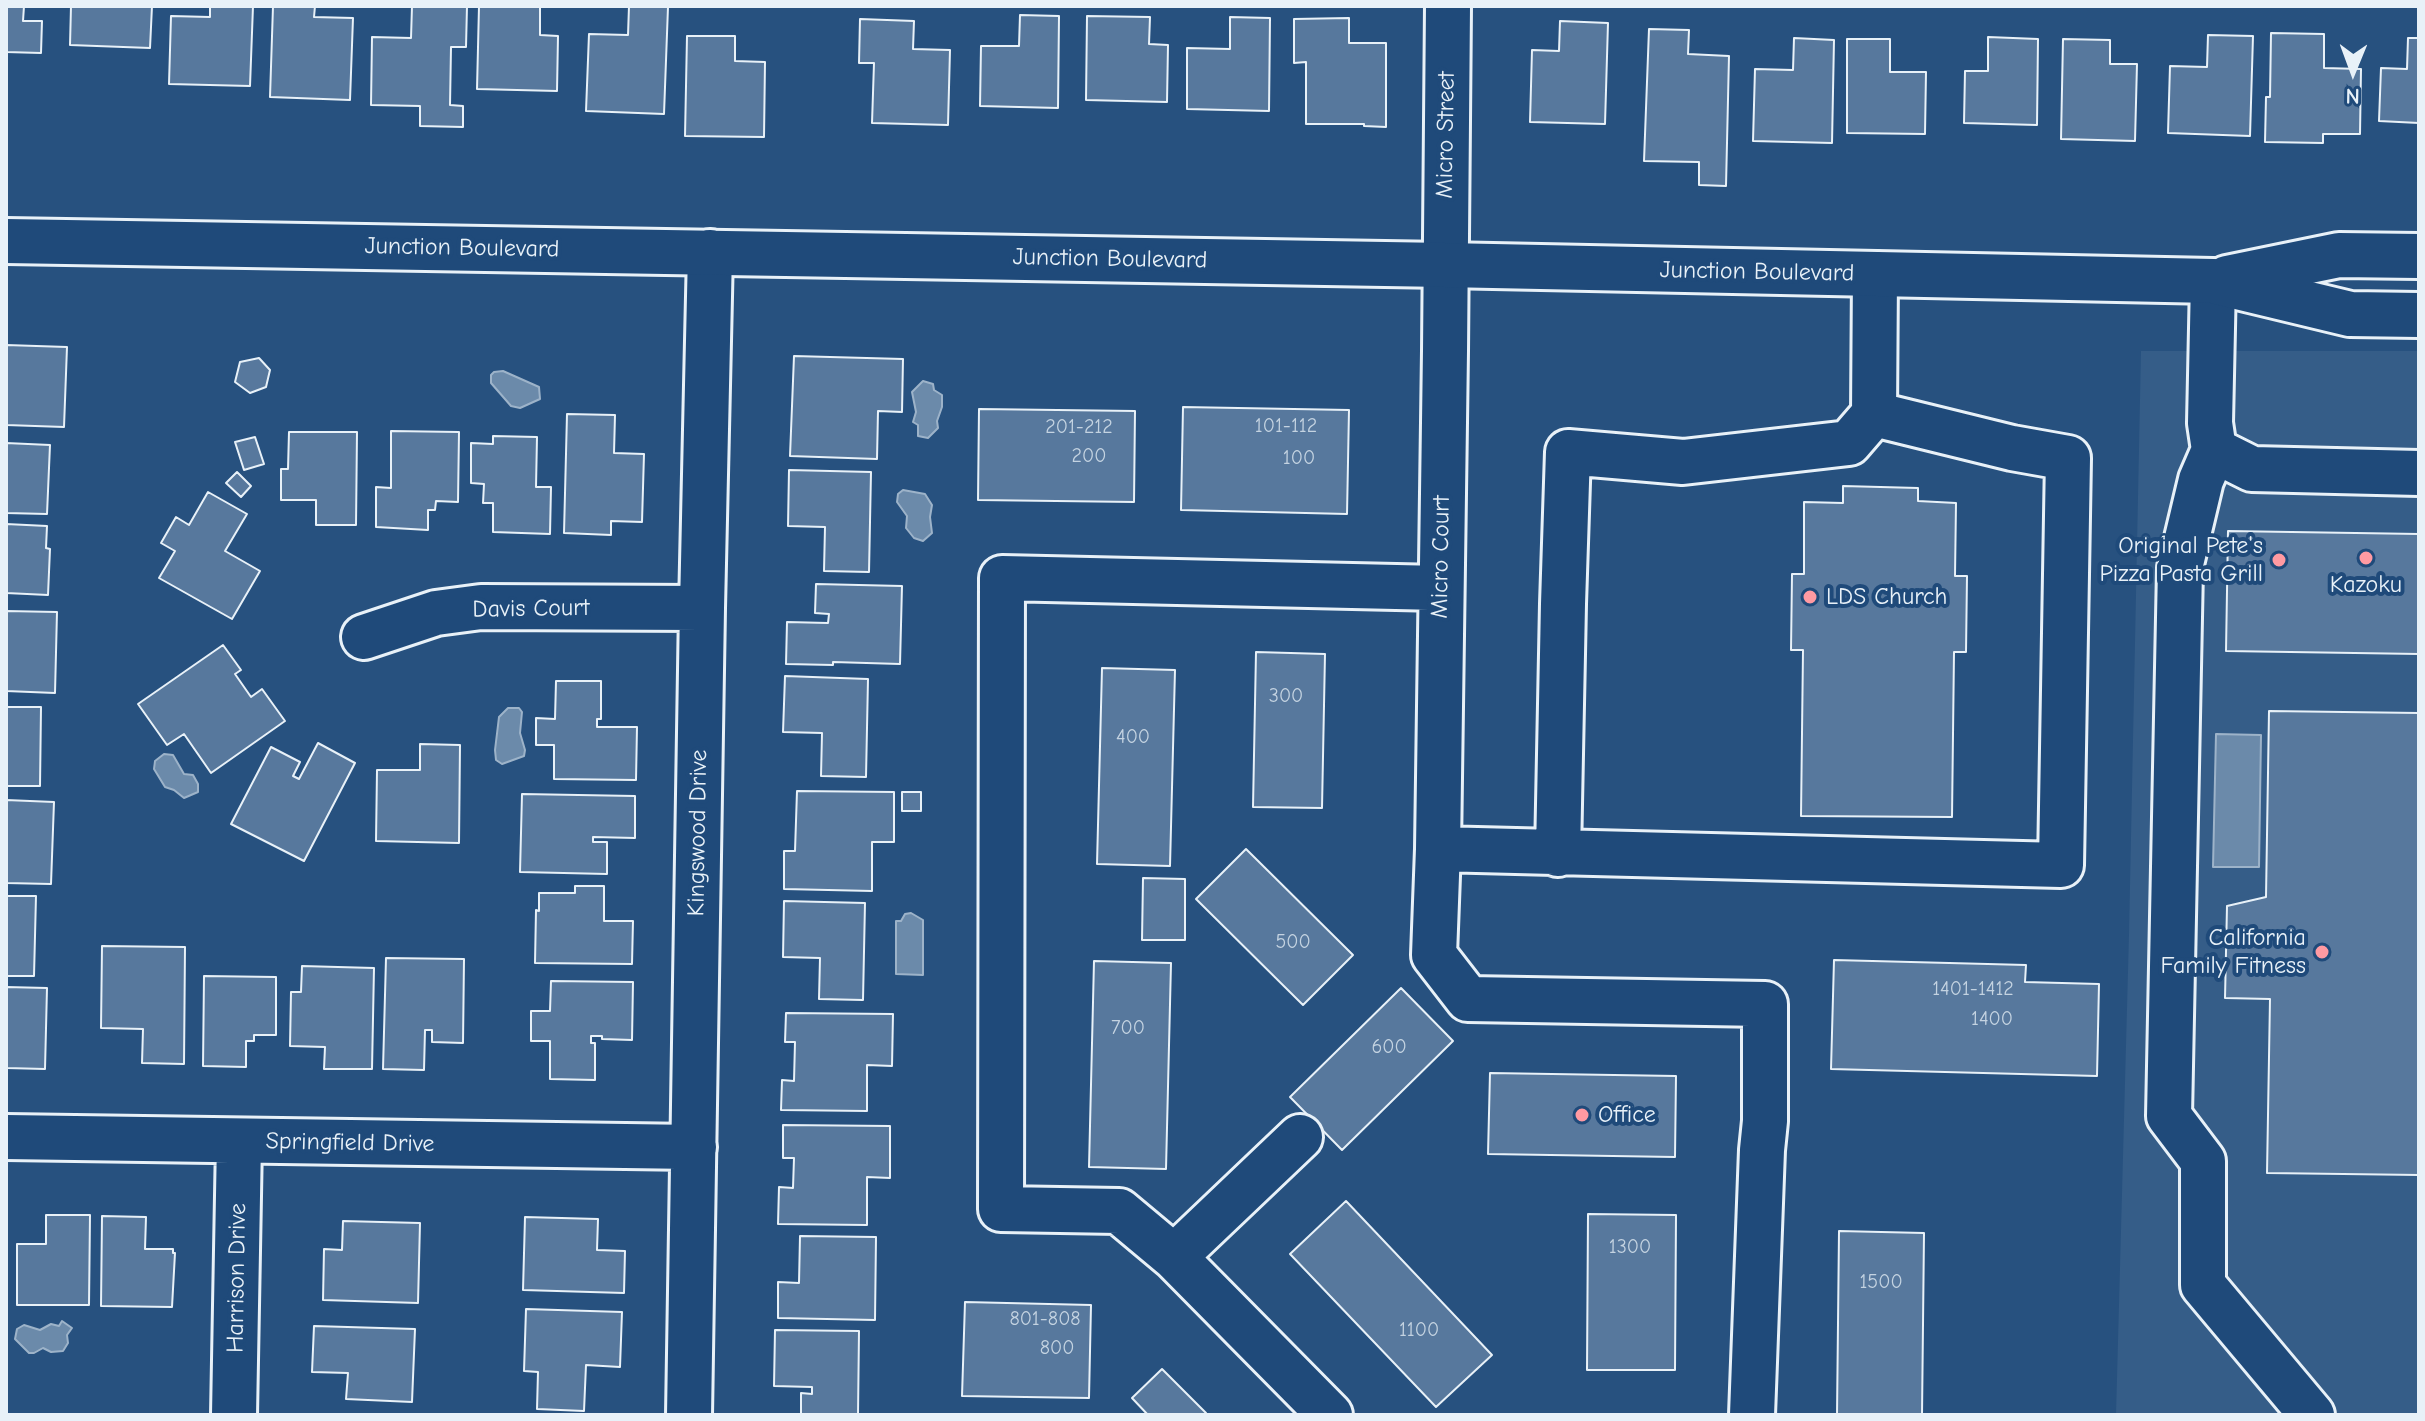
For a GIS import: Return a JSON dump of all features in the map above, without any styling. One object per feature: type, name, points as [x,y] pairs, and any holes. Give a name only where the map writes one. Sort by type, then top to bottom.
[{"type":"street","name":"Micro Street","points":[[1445,265],[1448,6]]},
{"type":"street","name":"Junction Boulevard","points":[[6,241],[2213,281],[2350,314],[2419,315]]},
{"type":"street","name":"Kingswood Drive","points":[[689,1415],[710,252]]},
{"type":"street","name":"Junction Boulevard","points":[[2213,281],[2339,255],[2419,256]]},
{"type":"street","name":"Micro Court","points":[[1445,265],[1434,955],[1468,999],[1765,1004],[1765,1121],[1752,1415]]},
{"type":"street","points":[[1558,854],[1568,452],[1683,462],[1849,443],[1874,414],[1875,274]]},
{"type":"street","points":[[2213,281],[2210,423],[2214,450],[2201,480],[2180,568],[2169,1116],[2203,1161],[2203,1285],[2312,1415]]},
{"type":"street","points":[[1438,849],[2061,865],[2068,458],[2012,448],[1874,414]]},
{"type":"street","points":[[2214,450],[2252,469],[2419,473]]},
{"type":"street","points":[[1330,1415],[1174,1257],[1119,1211],[1001,1209],[1002,578],[1440,588]]},
{"type":"street","name":"Davis Court","points":[[364,637],[436,613],[481,607],[702,608]]},
{"type":"street","name":"Springfield Drive","points":[[6,1137],[694,1147]]},
{"type":"street","points":[[1174,1257],[1300,1137]]},
{"type":"street","name":"Harrison Drive","points":[[234,1415],[239,1141]]},
{"type":"shaded area","points":[[2141,351],[2419,351],[2419,1415],[2116,1415]]},
{"type":"shaded area","points":[[503,371],[539,387],[540,399],[520,408],[511,406],[491,383],[494,372]]},
{"type":"shaded area","points":[[923,381],[933,384],[934,390],[942,395],[938,428],[928,438],[918,436],[918,425],[913,422],[916,412],[912,392]]},
{"type":"shaded area","points":[[903,490],[925,494],[932,505],[932,533],[923,541],[914,538],[906,528],[907,516],[897,502],[898,494]]},
{"type":"shaded area","points":[[508,708],[519,708],[522,712],[520,733],[525,750],[524,756],[502,764],[496,760],[495,750],[499,717]]},
{"type":"shaded area","points":[[2216,734],[2261,735],[2259,867],[2213,867]]},
{"type":"shaded area","points":[[164,754],[173,755],[184,774],[193,775],[198,792],[184,798],[165,787],[154,769],[155,761]]},
{"type":"shaded area","points":[[911,913],[923,920],[923,975],[896,974],[896,921]]},
{"type":"shaded area","points":[[62,1321],[72,1328],[63,1351],[51,1352],[43,1348],[29,1353],[15,1339],[17,1329],[24,1325],[40,1330],[51,1324],[59,1326]]},
{"type":"building","points":[[6,6],[24,6],[23,21],[42,21],[41,53],[6,52]]},
{"type":"building","points":[[71,6],[152,6],[150,48],[70,45]]},
{"type":"building","points":[[210,6],[253,6],[250,86],[169,84],[171,16],[210,17]]},
{"type":"building","points":[[273,6],[315,6],[314,17],[353,18],[350,100],[270,97]]},
{"type":"building","points":[[412,6],[467,6],[466,47],[451,47],[450,105],[463,106],[463,127],[420,126],[420,106],[371,105],[372,37],[411,38]]},
{"type":"building","points":[[479,6],[540,6],[540,35],[558,36],[557,91],[477,89]]},
{"type":"building","points":[[629,6],[668,7],[664,114],[586,111],[589,34],[628,35]]},
{"type":"building","points":[[1020,15],[1059,16],[1058,108],[980,106],[981,46],[1019,46]]},
{"type":"building","points":[[1087,16],[1150,17],[1149,44],[1168,45],[1167,102],[1086,100]]},
{"type":"building","points":[[1230,17],[1270,18],[1269,111],[1187,109],[1187,48],[1230,49]]},
{"type":"building","points":[[1349,18],[1349,43],[1386,43],[1386,127],[1306,124],[1306,62],[1294,63],[1294,19]]},
{"type":"building","points":[[860,19],[914,21],[913,49],[950,50],[948,125],[872,123],[874,63],[859,63]]},
{"type":"building","points":[[1560,21],[1608,23],[1605,124],[1530,122],[1532,50],[1559,51]]},
{"type":"building","points":[[1649,29],[1689,30],[1688,54],[1729,56],[1726,186],[1699,185],[1699,162],[1644,161]]},
{"type":"building","points":[[2271,33],[2324,34],[2324,68],[2361,69],[2360,134],[2323,134],[2323,143],[2265,142],[2266,97],[2270,97]]},
{"type":"building","points":[[2208,35],[2253,36],[2250,136],[2168,133],[2170,66],[2207,67]]},
{"type":"building","points":[[687,36],[735,36],[735,61],[765,62],[764,137],[685,136]]},
{"type":"building","points":[[1988,37],[2038,39],[2037,125],[1964,123],[1965,71],[1988,71]]},
{"type":"building","points":[[1794,38],[1834,40],[1832,143],[1753,141],[1755,69],[1793,70]]},
{"type":"building","points":[[2408,38],[2419,38],[2419,123],[2379,121],[2381,68],[2407,69]]},
{"type":"building","points":[[1847,39],[1890,39],[1890,72],[1926,72],[1925,134],[1847,133]]},
{"type":"building","points":[[2063,39],[2110,40],[2110,64],[2137,64],[2135,141],[2061,139]]},
{"type":"building","points":[[6,345],[67,347],[64,427],[6,425]]},
{"type":"building","points":[[794,356],[903,359],[902,412],[878,411],[877,459],[790,456]]},
{"type":"building","points":[[259,358],[270,370],[266,387],[250,393],[235,382],[240,362]]},
{"type":"building","points":[[1183,407],[1349,410],[1347,514],[1181,510]]},
{"type":"building","points":[[979,409],[1135,411],[1134,502],[978,500]]},
{"type":"building","points":[[567,414],[615,415],[614,453],[644,454],[642,522],[611,521],[611,535],[564,533]]},
{"type":"building","points":[[391,431],[459,432],[458,502],[436,501],[435,510],[428,510],[428,530],[376,527],[376,487],[391,488]]},
{"type":"building","points":[[289,432],[357,432],[356,525],[316,525],[316,500],[281,500],[281,469],[288,469]]},
{"type":"building","points":[[493,436],[537,437],[536,487],[551,487],[550,534],[493,532],[493,503],[483,503],[484,484],[471,483],[471,443],[493,444]]},
{"type":"building","points":[[255,437],[264,464],[244,470],[235,442]]},
{"type":"building","points":[[6,443],[50,445],[47,514],[6,513]]},
{"type":"building","points":[[789,470],[871,472],[869,572],[824,571],[825,527],[788,526]]},
{"type":"building","points":[[237,472],[251,486],[241,497],[226,483]]},
{"type":"building","points":[[1843,486],[1918,488],[1918,501],[1956,503],[1955,576],[1967,576],[1966,652],[1954,652],[1952,817],[1801,816],[1803,650],[1791,650],[1792,574],[1804,574],[1804,502],[1843,503]]},
{"type":"building","points":[[208,492],[247,514],[225,551],[260,571],[232,619],[159,578],[175,551],[161,543],[176,517],[189,525]]},
{"type":"building","points":[[6,524],[47,526],[46,548],[50,549],[48,595],[6,593]]},
{"type":"building","points":[[2228,531],[2419,534],[2419,654],[2226,651]]},
{"type":"building","points":[[816,584],[902,586],[900,664],[786,664],[787,622],[828,623],[829,614],[815,613]]},
{"type":"building","points":[[6,611],[57,612],[55,693],[6,691]]},
{"type":"building","points":[[223,645],[241,670],[235,674],[251,697],[262,689],[285,721],[211,773],[184,734],[167,745],[138,704]]},
{"type":"building","points":[[1256,652],[1325,654],[1322,808],[1253,807]]},
{"type":"building","points":[[1102,668],[1175,670],[1170,866],[1097,864]]},
{"type":"building","points":[[785,676],[868,679],[866,777],[821,776],[822,733],[783,732]]},
{"type":"building","points":[[556,681],[601,681],[601,719],[597,719],[597,727],[637,727],[636,780],[554,779],[554,745],[536,745],[536,718],[555,719]]},
{"type":"building","points":[[6,707],[41,707],[40,786],[6,786]]},
{"type":"building","name":"California Family Fitness","points":[[2269,711],[2419,713],[2419,1175],[2267,1173],[2270,999],[2225,998],[2227,906],[2266,897]]},
{"type":"building","points":[[318,743],[355,763],[304,861],[231,824],[271,747],[300,762],[293,776],[299,779]]},
{"type":"building","points":[[420,744],[460,745],[459,843],[376,841],[377,770],[420,770]]},
{"type":"building","points":[[797,791],[894,792],[894,842],[872,842],[872,891],[784,889],[784,851],[795,851]]},
{"type":"building","points":[[902,792],[921,792],[921,811],[902,811]]},
{"type":"building","points":[[522,794],[635,796],[635,838],[593,837],[593,842],[607,842],[607,874],[520,872]]},
{"type":"building","points":[[6,800],[54,802],[51,884],[6,883]]},
{"type":"building","points":[[1246,849],[1353,955],[1303,1005],[1196,899]]},
{"type":"building","points":[[1143,878],[1185,879],[1185,940],[1142,940]]},
{"type":"building","points":[[575,886],[604,886],[604,921],[633,921],[632,964],[535,963],[539,893],[575,893]]},
{"type":"building","points":[[6,896],[36,896],[34,976],[6,976]]},
{"type":"building","points":[[784,901],[865,903],[863,1000],[819,999],[820,958],[783,957]]},
{"type":"building","points":[[102,946],[185,947],[184,1064],[142,1063],[143,1029],[101,1028]]},
{"type":"building","points":[[386,958],[464,959],[463,1043],[432,1042],[432,1030],[425,1030],[424,1070],[383,1069]]},
{"type":"building","points":[[1834,960],[2026,965],[2025,982],[2099,984],[2097,1076],[1831,1069]]},
{"type":"building","points":[[1094,961],[1171,963],[1166,1169],[1089,1167]]},
{"type":"building","points":[[302,966],[374,968],[372,1069],[324,1069],[325,1047],[290,1046],[291,992],[301,992]]},
{"type":"building","points":[[204,976],[276,977],[276,1035],[254,1035],[254,1041],[246,1041],[246,1067],[203,1066]]},
{"type":"building","points":[[551,981],[633,982],[632,1040],[591,1036],[591,1043],[595,1043],[595,1080],[550,1079],[550,1041],[531,1041],[531,1011],[550,1011]]},
{"type":"building","points":[[6,987],[47,988],[45,1069],[6,1068]]},
{"type":"building","points":[[1401,988],[1453,1041],[1342,1150],[1290,1097]]},
{"type":"building","points":[[786,1013],[893,1014],[892,1066],[867,1065],[867,1111],[781,1110],[782,1080],[794,1081],[795,1042],[785,1042]]},
{"type":"building","name":"Office","points":[[1490,1073],[1676,1076],[1675,1157],[1488,1154]]},
{"type":"building","points":[[783,1125],[890,1126],[890,1178],[867,1177],[867,1225],[778,1224],[779,1187],[793,1188],[794,1158],[783,1158]]},
{"type":"building","points":[[1346,1201],[1492,1355],[1436,1407],[1290,1254]]},
{"type":"building","points":[[1588,1214],[1676,1215],[1675,1370],[1587,1370]]},
{"type":"building","points":[[46,1215],[90,1215],[89,1305],[17,1305],[17,1244],[46,1244]]},
{"type":"building","points":[[102,1216],[146,1217],[145,1249],[173,1249],[172,1307],[101,1306]]},
{"type":"building","points":[[525,1217],[598,1219],[597,1250],[625,1251],[624,1293],[523,1290]]},
{"type":"building","points":[[343,1221],[420,1223],[418,1303],[323,1300],[324,1249],[342,1250]]},
{"type":"building","points":[[1839,1231],[1924,1233],[1922,1415],[1837,1415]]},
{"type":"building","points":[[800,1236],[876,1237],[875,1320],[778,1318],[778,1282],[799,1283]]},
{"type":"building","points":[[965,1302],[1091,1305],[1089,1398],[962,1396]]},
{"type":"building","points":[[526,1309],[622,1312],[620,1367],[586,1365],[584,1411],[537,1409],[538,1372],[524,1371]]},
{"type":"building","points":[[314,1326],[415,1329],[412,1402],[346,1399],[348,1373],[312,1372]]},
{"type":"building","points":[[775,1330],[859,1331],[858,1415],[801,1415],[801,1393],[812,1394],[812,1387],[774,1386]]},
{"type":"building","points":[[1162,1369],[1206,1413],[1204,1415],[1148,1415],[1132,1398]]},
{"type":"place","name":"Kazoku","points":[[2366,558]]},
{"type":"place","name":"Original Pete's Pizza Pasta Grill","points":[[2279,560]]},
{"type":"place","name":"LDS Church","points":[[1810,597]]},
{"type":"place","name":"California Family Fitness","points":[[2322,952]]},
{"type":"place","name":"Office","points":[[1582,1115]]}]
